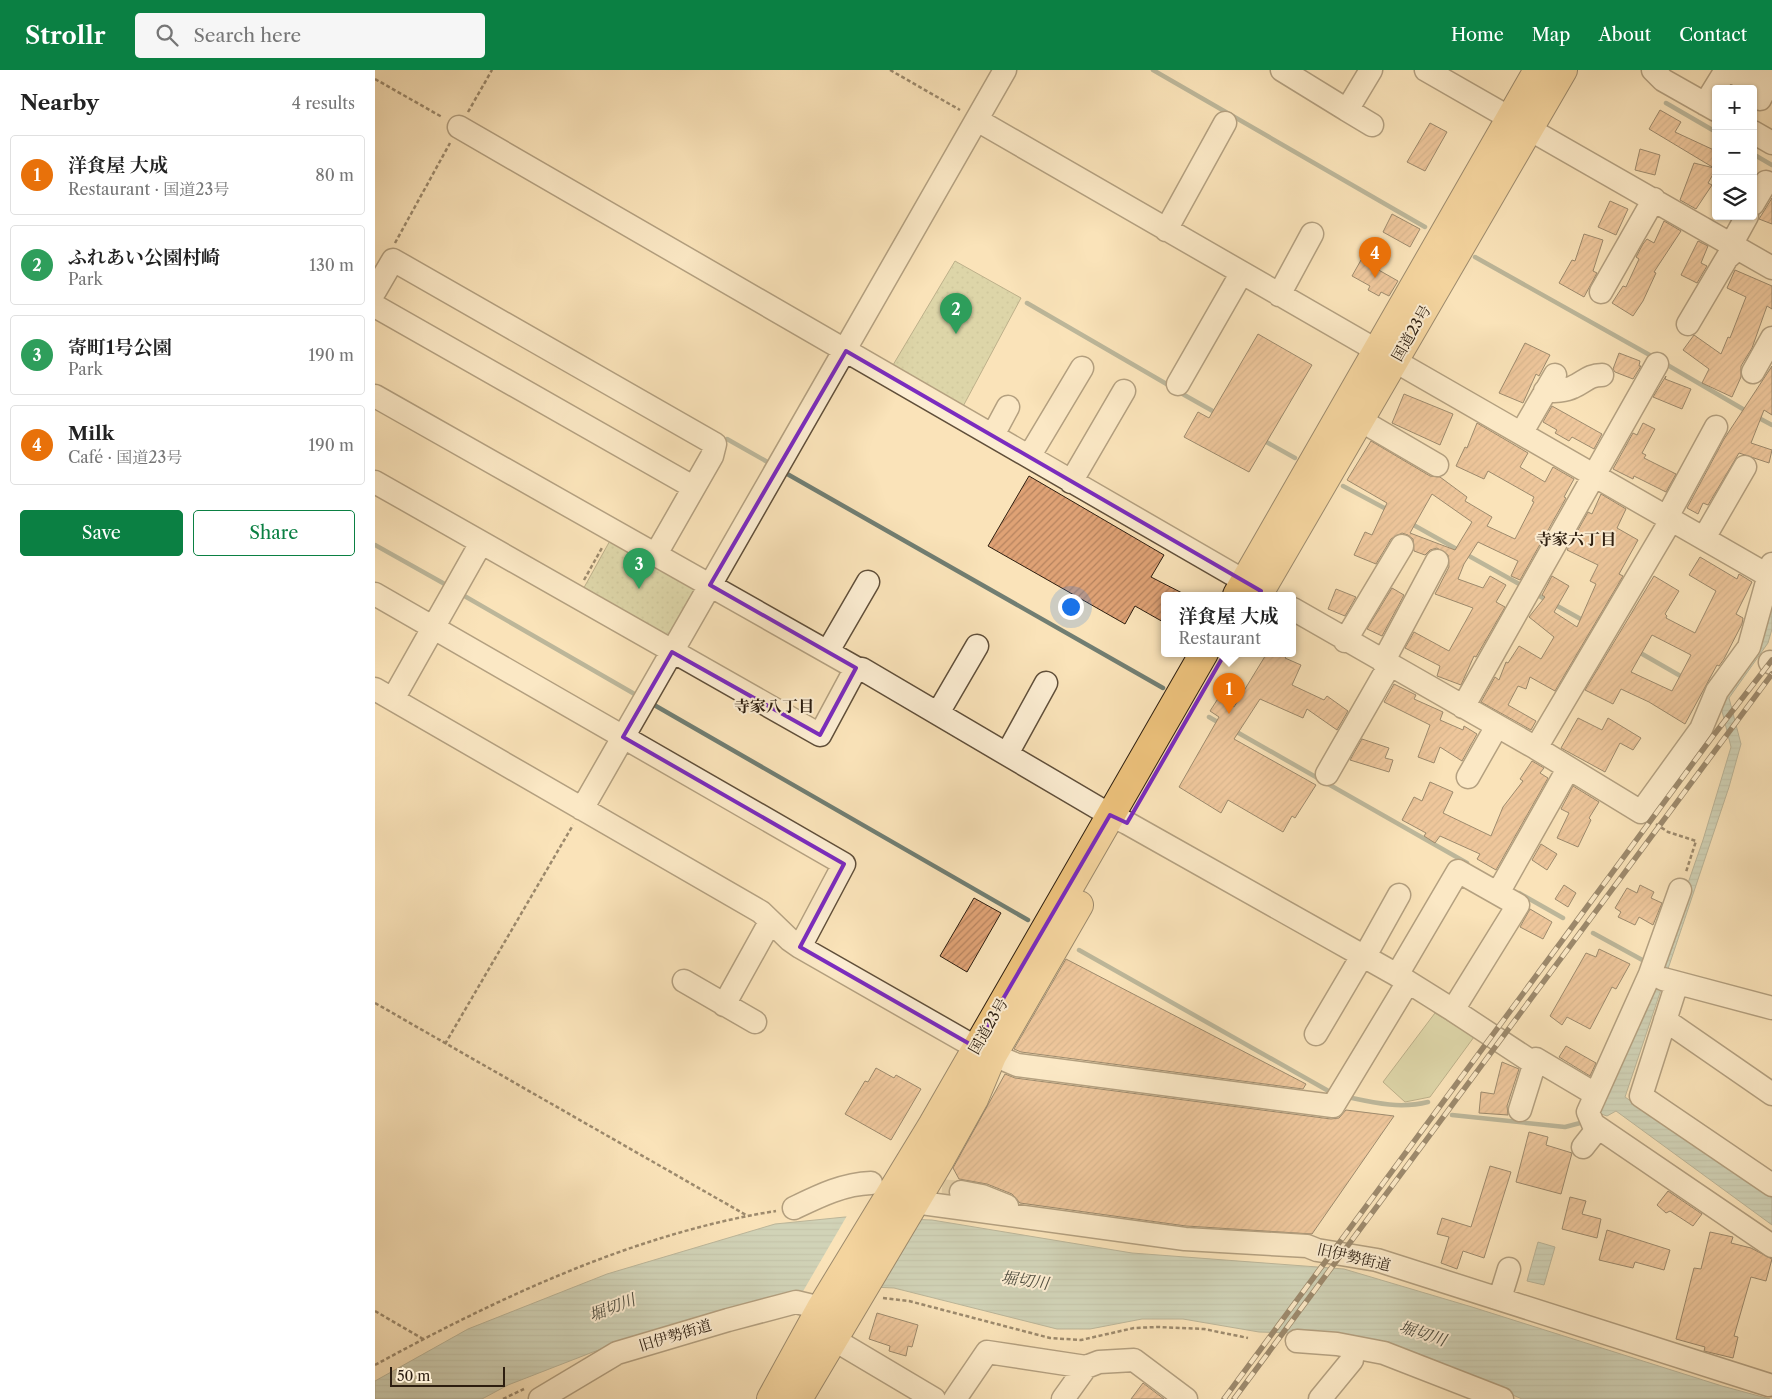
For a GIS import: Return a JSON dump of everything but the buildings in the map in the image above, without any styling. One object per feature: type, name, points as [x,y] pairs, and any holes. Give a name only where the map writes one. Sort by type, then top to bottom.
[{"type":"highway","name":"国道23号","points":[[1520,125],[1538,70]]},
{"type":"highway","name":"国道23号","points":[[1254,592],[1385,356],[1520,125],[1563,70]]},
{"type":"highway","name":"国道23号","points":[[1254,592],[1360,420],[1385,356]]},
{"type":"highway","name":"国道23号","points":[[1119,819],[1202,657]]},
{"type":"highway","name":"国道23号","points":[[771,1399],[826,1300],[876,1194],[933,1124],[983,1051],[1119,819],[1221,657]]},
{"type":"highway","name":"国道23号","points":[[798,1399],[833,1340],[870,1296],[912,1205],[974,1099],[983,1051]]},
{"type":"street","points":[[582,809],[846,351],[1005,70]]},
{"type":"street","points":[[1282,70],[1372,125]]},
{"type":"street","points":[[1347,110],[1371,70]]},
{"type":"street","points":[[1426,70],[1772,268]]},
{"type":"street","points":[[1653,70],[1663,80],[1710,107],[1727,70],[1749,81],[1756,70]]},
{"type":"street","points":[[1757,98],[1760,99],[1772,76]]},
{"type":"street","points":[[977,120],[1241,274],[1522,432],[1704,538],[1770,570],[1749,647],[1717,690],[1701,729],[1641,812],[1536,748],[1296,612]]},
{"type":"street","points":[[1165,230],[1225,123]]},
{"type":"street","points":[[459,127],[1030,455],[1071,482],[1254,592]]},
{"type":"street","points":[[1757,134],[1772,143]]},
{"type":"street","points":[[1757,197],[1766,182]]},
{"type":"street","points":[[1601,292],[1654,199]]},
{"type":"street","points":[[1688,324],[1734,246],[1745,220]]},
{"type":"street","points":[[1279,295],[1312,234]]},
{"type":"street","points":[[375,291],[393,260],[715,444],[712,456],[693,486],[656,554]]},
{"type":"street","points":[[1178,384],[1241,274]]},
{"type":"street","points":[[375,306],[693,486]]},
{"type":"street","points":[[1753,372],[1772,338]]},
{"type":"street","points":[[1463,707],[1657,364]]},
{"type":"street","points":[[1030,455],[1082,368]]},
{"type":"street","points":[[1522,432],[1550,383],[1567,390],[1576,386],[1588,376],[1602,375]]},
{"type":"street","points":[[1071,482],[1124,391]]},
{"type":"street","points":[[375,396],[856,668],[862,669],[1119,819],[1403,978],[1535,1064]]},
{"type":"street","points":[[993,434],[1008,408]]},
{"type":"street","points":[[1360,420],[1437,465]]},
{"type":"street","points":[[1536,748],[1669,518],[1716,427]]},
{"type":"street","points":[[1704,538],[1745,467]]},
{"type":"street","points":[[375,482],[820,735],[856,668]]},
{"type":"street","points":[[481,543],[433,628],[384,694],[761,912],[770,922],[800,946],[983,1051],[1017,1065],[1333,1106],[1403,978],[1458,870],[1517,905],[1453,1010]]},
{"type":"street","points":[[1345,640],[1402,546]]},
{"type":"street","points":[[1327,774],[1386,664],[1437,561]]},
{"type":"street","points":[[828,651],[867,582]]},
{"type":"street","points":[[375,594],[844,864],[800,946]]},
{"type":"street","points":[[938,714],[977,646]]},
{"type":"street","points":[[1007,754],[1047,683]]},
{"type":"street","points":[[1468,777],[1497,726]]},
{"type":"street","points":[[1498,893],[1568,768]]},
{"type":"street","points":[[1680,890],[1665,979],[1665,1020],[1641,1096],[1772,1185]]},
{"type":"street","points":[[1316,1034],[1399,894]]},
{"type":"street","points":[[724,1005],[770,922]]},
{"type":"street","points":[[1665,979],[1772,1008]]},
{"type":"street","points":[[1583,1147],[1609,1070],[1665,979]]},
{"type":"street","points":[[684,981],[755,1022]]},
{"type":"street","points":[[1665,1020],[1772,1094]]},
{"type":"street","points":[[1520,1110],[1536,1059],[1594,1115],[1772,1246]]},
{"type":"street","points":[[794,1208],[838,1188],[857,1184],[876,1194]]},
{"type":"street","points":[[961,1192],[982,1196],[1011,1207],[1028,1217]]},
{"type":"street","name":"旧伊勢街道","points":[[912,1205],[1028,1217],[1185,1240],[1307,1246],[1317,1250],[1377,1260],[1500,1298],[1769,1387]]},
{"type":"street","points":[[1500,1298],[1509,1268]]},
{"type":"street","name":"旧伊勢街道","points":[[540,1399],[617,1353],[796,1302],[826,1300]]},
{"type":"street","points":[[833,1340],[934,1399]]},
{"type":"street","points":[[1297,1342],[1337,1344],[1384,1353],[1502,1399]]},
{"type":"street","points":[[955,1399],[987,1352],[1086,1367],[1099,1362],[1134,1360],[1186,1399]]},
{"type":"street","points":[[1320,1399],[1353,1360]]},
{"type":"street","points":[[1063,1399],[1086,1367]]},
{"type":"path","points":[[393,260],[390,252],[492,70]]},
{"type":"path","points":[[890,70],[977,120]]},
{"type":"path","points":[[375,79],[459,127]]},
{"type":"path","points":[[575,596],[612,529]]},
{"type":"path","points":[[445,1044],[582,809]]},
{"type":"path","points":[[1641,812],[1668,832],[1696,842],[1680,890]]},
{"type":"path","points":[[375,1003],[748,1216],[673,1236],[555,1278],[423,1339],[375,1365]]},
{"type":"path","points":[[870,1296],[909,1302],[1051,1338],[1081,1340],[1134,1328],[1158,1327],[1204,1330],[1247,1338]]},
{"type":"path","points":[[375,1311],[423,1339]]},
{"type":"highlighted area","points":[[846,351],[1261,591],[1127,823],[1110,815],[975,1047],[800,947],[844,864],[623,737],[672,652],[820,735],[856,668],[710,585]]},
{"type":"green space","points":[[955,261],[1021,298],[960,412],[890,370]]},
{"type":"green space","points":[[612,537],[694,585],[696,596],[674,637],[663,641],[581,593]]},
{"type":"green space","points":[[1435,1013],[1474,1037],[1430,1097],[1405,1102],[1383,1082]]},
{"type":"water","points":[[1772,592],[1772,629],[1768,643],[1729,698],[1741,744],[1729,787],[1625,1097],[1772,1198],[1772,1225],[1616,1111],[1607,1116],[1598,1113],[1663,955],[1703,840],[1731,747],[1721,707]]},
{"type":"water","name":"堀切川","points":[[845,1217],[932,1220],[1132,1253],[1344,1269],[1472,1307],[1722,1386],[1770,1399],[1522,1399],[1419,1354],[1386,1344],[1328,1334],[1259,1332],[1183,1319],[1142,1319],[1090,1329],[1057,1329],[894,1288],[850,1286],[798,1293],[688,1320],[593,1352],[508,1385],[482,1399],[375,1399],[375,1381],[468,1329],[607,1274],[775,1224]]},
{"type":"water","points":[[1538,1242],[1555,1247],[1544,1285],[1527,1281]]},
{"type":"pier","points":[[848,1214],[917,1217],[826,1292],[802,1293]]},
{"type":"waterway","points":[[1153,70],[1425,227]]},
{"type":"waterway","points":[[1666,103],[1713,130]]},
{"type":"waterway","points":[[1757,156],[1772,165]]},
{"type":"waterway","points":[[1475,257],[1655,358]]},
{"type":"waterway","points":[[1027,303],[1170,386]]},
{"type":"waterway","points":[[1664,363],[1748,412]]},
{"type":"waterway","points":[[1179,392],[1218,414]]},
{"type":"waterway","points":[[1757,417],[1772,425]]},
{"type":"waterway","points":[[727,439],[771,464]]},
{"type":"waterway","points":[[1261,439],[1295,458]]},
{"type":"waterway","points":[[782,471],[1163,688]]},
{"type":"waterway","points":[[1343,486],[1388,510]]},
{"type":"waterway","points":[[1410,523],[1521,585]]},
{"type":"waterway","points":[[375,545],[450,587]]},
{"type":"waterway","points":[[1534,593],[1595,627]]},
{"type":"waterway","points":[[461,594],[638,696]]},
{"type":"waterway","points":[[1637,651],[1684,678]]},
{"type":"waterway","points":[[649,702],[1028,920]]},
{"type":"waterway","points":[[1209,717],[1221,724]]},
{"type":"waterway","points":[[1235,731],[1467,863]]},
{"type":"waterway","points":[[1519,893],[1563,918]]},
{"type":"waterway","points":[[1593,933],[1646,962]]},
{"type":"waterway","points":[[1079,950],[1332,1093]]},
{"type":"waterway","points":[[1347,1097],[1397,1105],[1428,1102]]},
{"type":"waterway","points":[[1452,1115],[1565,1127],[1584,1122]]},
{"type":"tunnel","points":[[909,1187],[961,1192]]},
{"type":"railway","points":[[1224,1399],[1713,736],[1772,660]]},
{"type":"railway","points":[[1234,1399],[1772,674]]},
{"type":"place","name":"Milk","points":[[1375,278]]},
{"type":"place","name":"ふれあい公園村崎","points":[[956,334]]},
{"type":"place","name":"寄町1号公園","points":[[639,589]]},
{"type":"place","name":"洋食屋 大成","points":[[1229,714]]},
{"type":"district","name":"寺家六丁目","points":[[1576,539]]},
{"type":"district","name":"寺家八丁目","points":[[774,706]]}]
